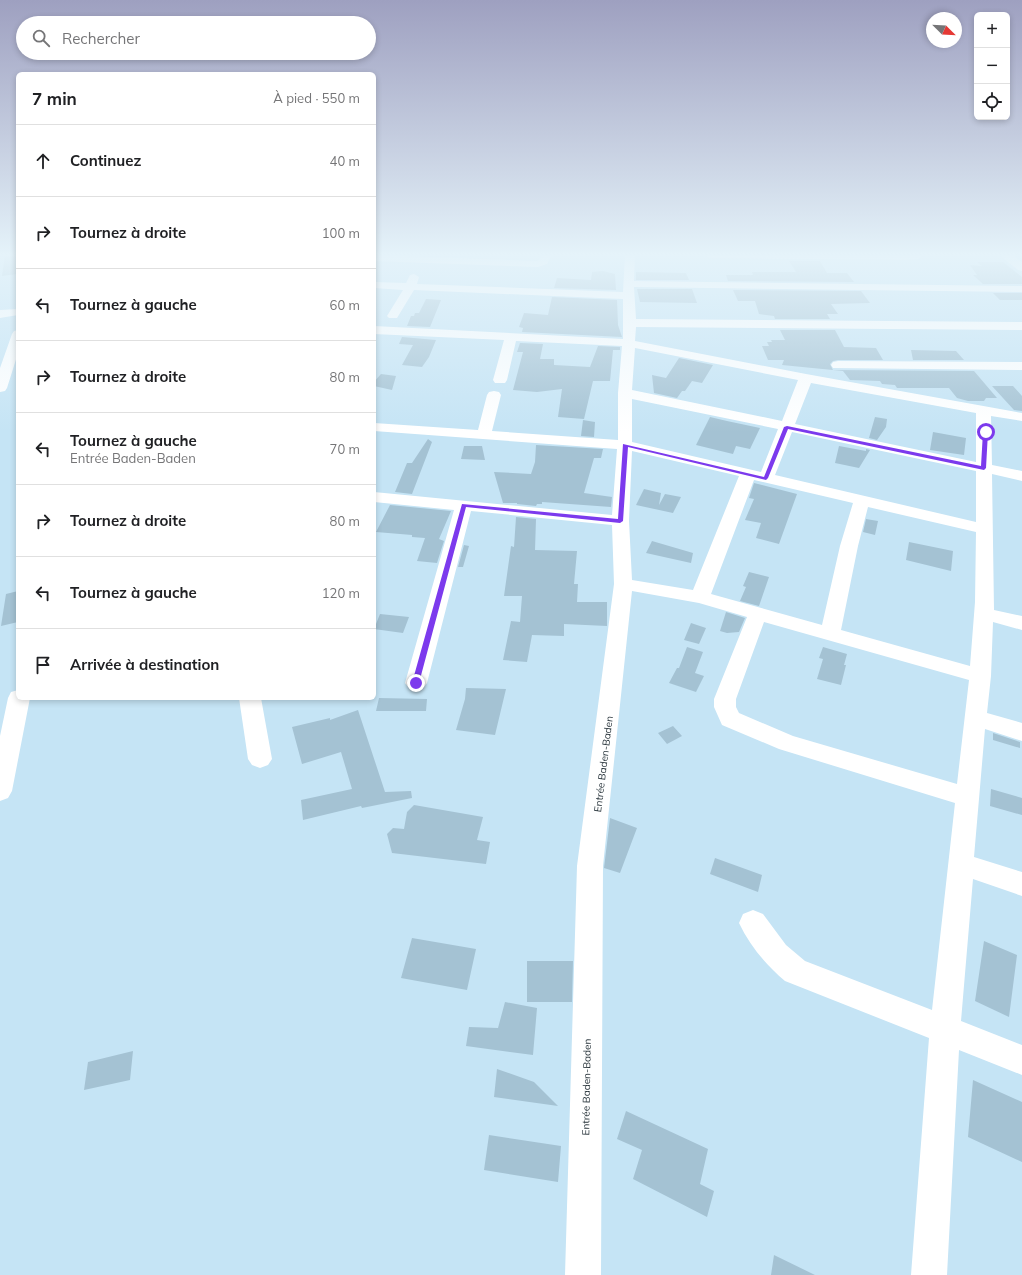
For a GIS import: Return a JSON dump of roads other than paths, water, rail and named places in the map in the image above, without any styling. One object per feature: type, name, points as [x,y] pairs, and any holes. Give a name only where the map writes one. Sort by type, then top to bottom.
[{"type":"street","name":"Entrée Baden-Baden","points":[[583,1275],[590,866],[624,584],[620,521],[625,445],[625,393],[630,314]]},
{"type":"street","points":[[630,323],[1022,326]]},
{"type":"street","points":[[378,330],[628,343],[806,378],[1022,417]]},
{"type":"street","points":[[500,380],[511,338]]},
{"type":"street","points":[[0,388],[16,340]]},
{"type":"street","points":[[838,366],[1022,366]]},
{"type":"street","points":[[766,478],[806,378]]},
{"type":"street","points":[[625,393],[1022,476]]},
{"type":"street","points":[[484,435],[494,395]]},
{"type":"street","points":[[929,1275],[945,1030],[981,676],[985,614],[984,468],[986,432],[983,410]]},
{"type":"street","points":[[376,427],[625,445],[985,529]]},
{"type":"street","points":[[700,597],[748,474]]},
{"type":"street","points":[[376,497],[620,521]]},
{"type":"street","points":[[830,634],[849,546],[862,500]]},
{"type":"street","points":[[416,683],[464,505]]},
{"type":"street","points":[[624,584],[700,597],[981,676]]},
{"type":"street","points":[[758,613],[725,699],[725,708],[730,719],[787,743],[968,797]]},
{"type":"street","points":[[985,614],[1022,623]]},
{"type":"street","points":[[0,791],[19,700]]},
{"type":"street","points":[[250,700],[260,760]]},
{"type":"street","points":[[976,718],[1022,732]]},
{"type":"street","points":[[961,864],[1022,884]]},
{"type":"street","points":[[754,922],[776,955],[795,971],[1022,1060]]}]
